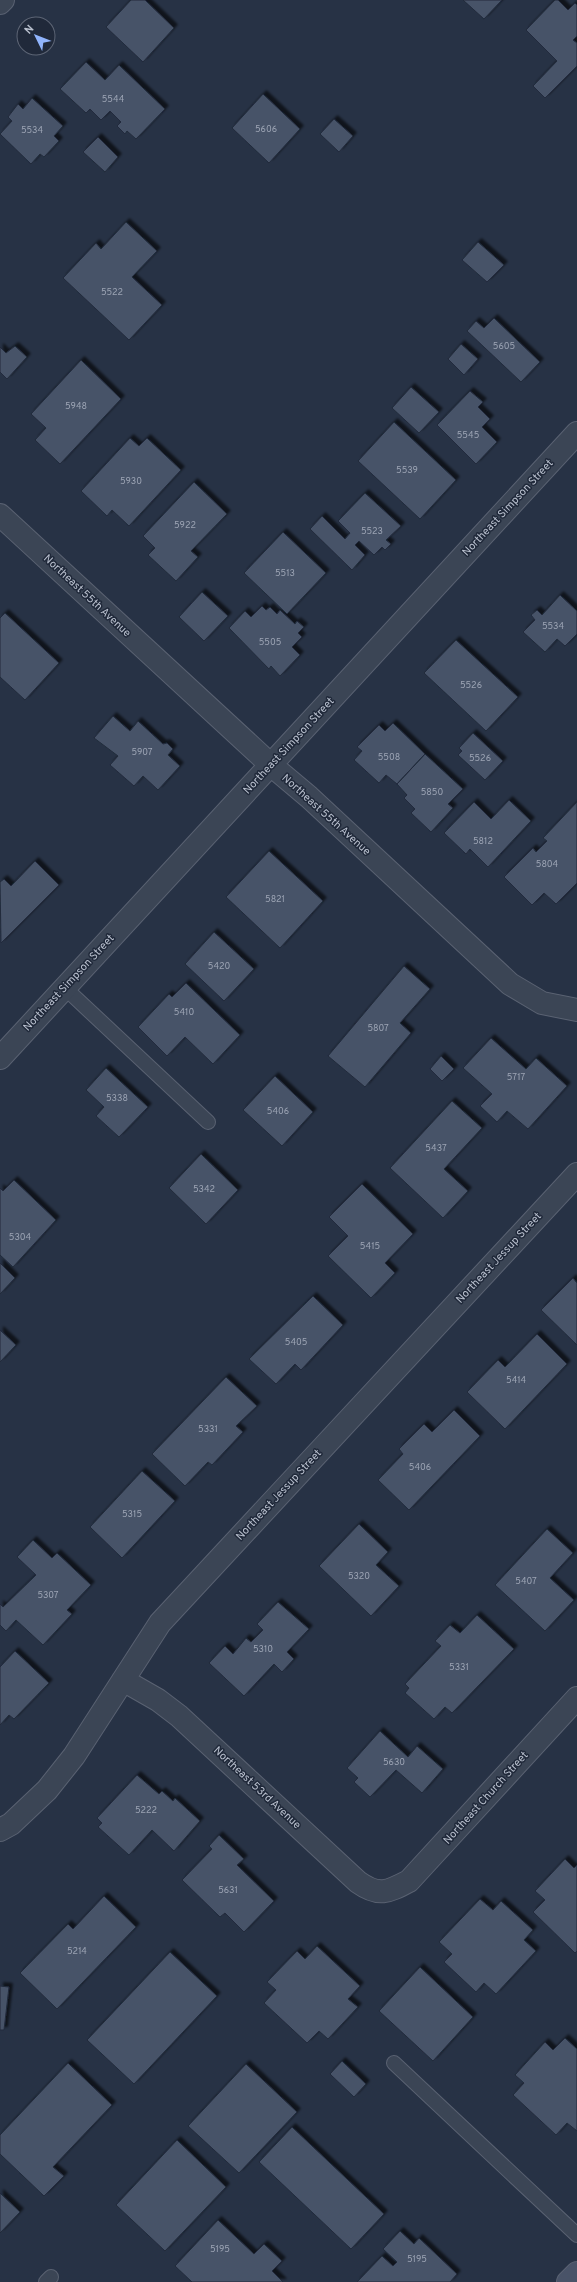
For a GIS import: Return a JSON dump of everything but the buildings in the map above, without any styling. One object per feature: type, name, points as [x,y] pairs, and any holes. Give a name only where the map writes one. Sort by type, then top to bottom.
[{"type":"main road","points":[[568,2282],[577,2273]]},
{"type":"street","points":[[0,3],[3,0]]},
{"type":"street","name":"Northeast Simpson Street","points":[[0,1058],[577,434]]},
{"type":"street","name":"Northeast 55th Avenue","points":[[0,515],[271,765],[309,797],[510,984],[542,1003],[577,1010]]},
{"type":"street","name":"Northeast Jessup Street","points":[[0,1830],[11,1824],[47,1790],[74,1756],[160,1622],[577,1174]]},
{"type":"street","name":"Northeast 53rd Avenue","points":[[123,1680],[158,1700],[179,1716],[358,1882],[366,1888],[380,1892],[390,1892]]},
{"type":"street","name":"Northeast Church Street","points":[[390,1892],[410,1882],[577,1698]]},
{"type":"lane","points":[[65,988],[208,1122]]},
{"type":"lane","points":[[394,2063],[577,2235]]}]
